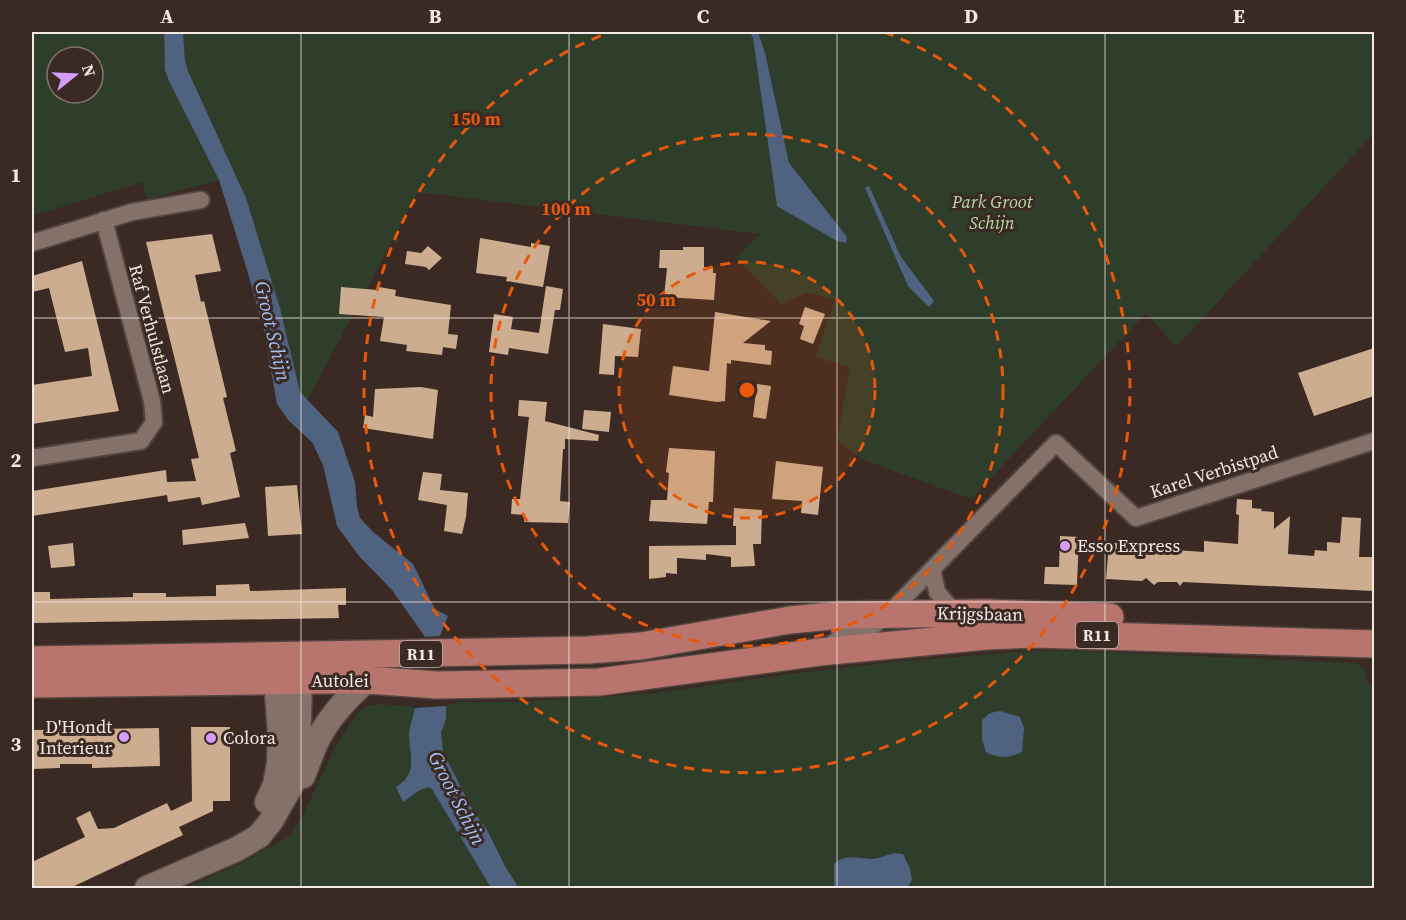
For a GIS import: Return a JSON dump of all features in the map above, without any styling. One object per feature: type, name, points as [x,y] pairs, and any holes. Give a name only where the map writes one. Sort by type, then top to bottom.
[{"type":"main road","name":"Krijgsbaan","points":[[588,650],[641,646],[790,620],[889,613],[955,613],[1374,627]]},
{"type":"main road","name":"Krijgsbaan","points":[[648,676],[820,652],[986,636],[1034,634],[1374,644]]},
{"type":"main road","name":"Autolei","points":[[32,660],[588,650]]},
{"type":"main road","name":"Autolei","points":[[32,684],[367,680],[437,685],[599,682],[648,676]]},
{"type":"street","points":[[32,243],[132,212],[201,200]]},
{"type":"street","name":"Raf Verhulstlaan","points":[[32,458],[141,441],[154,422],[152,401],[104,220]]},
{"type":"street","name":"Karel Verbistpad","points":[[932,569],[1056,443],[1136,518],[1374,441]]},
{"type":"street","points":[[932,569],[937,592],[955,613]]},
{"type":"street","points":[[820,652],[847,633],[864,631],[872,627],[932,569]]},
{"type":"street","points":[[147,888],[237,849],[259,836],[276,814],[292,784],[298,754],[288,681],[288,656]]},
{"type":"street","points":[[292,784],[301,779],[315,746],[335,713],[347,698],[367,680]]},
{"type":"street","points":[[215,858],[258,817],[275,785],[288,681]]},
{"type":"green space","points":[[32,32],[164,32],[165,70],[169,81],[219,180],[148,199],[142,182],[32,216]]},
{"type":"green space","name":"Park Groot Schijn","points":[[183,32],[1374,32],[1374,133],[1176,347],[1146,313],[971,499],[864,460],[837,440],[850,367],[816,357],[835,300],[808,292],[781,304],[736,257],[760,234],[418,192],[307,401],[300,392],[280,308],[246,198],[188,71]]},
{"type":"green space","points":[[1032,651],[1077,651],[1359,665],[1365,672],[1368,683],[1374,688],[1374,888],[186,888],[239,864],[290,836],[304,813],[336,745],[358,712],[367,706],[380,704],[415,708],[446,706],[460,702],[516,702],[648,694],[894,662]]},
{"type":"water","name":"Groot Schijn","points":[[164,32],[183,32],[188,71],[246,198],[280,308],[300,392],[338,432],[355,482],[360,518],[373,532],[413,564],[435,609],[448,616],[440,636],[425,637],[392,590],[359,556],[337,526],[323,465],[312,442],[289,421],[277,404],[264,331],[247,270],[219,180],[165,70]]},
{"type":"water","points":[[750,32],[758,32],[765,53],[789,163],[847,237],[846,243],[837,241],[777,206],[753,38]]},
{"type":"water","points":[[869,186],[901,257],[934,301],[929,307],[908,286],[865,188]]},
{"type":"water","name":"Groot Schijn","points":[[446,706],[446,719],[441,733],[443,752],[472,809],[487,830],[519,888],[491,888],[432,789],[428,787],[420,790],[403,802],[396,787],[403,782],[410,771],[409,733],[415,708]]},
{"type":"water","points":[[1000,711],[1020,717],[1024,728],[1022,752],[1012,756],[996,756],[986,752],[982,740],[982,720],[990,713]]},
{"type":"water","points":[[894,853],[903,854],[910,869],[912,880],[907,888],[834,888],[834,864],[838,861],[851,857],[874,859]]},
{"type":"building","points":[[212,234],[221,271],[195,275],[201,302],[204,301],[227,397],[223,398],[236,451],[230,453],[240,497],[202,505],[200,497],[168,502],[167,495],[32,516],[32,491],[166,470],[167,482],[196,481],[191,459],[199,458],[146,242]]},
{"type":"building","points":[[480,238],[531,247],[531,243],[550,246],[543,287],[506,281],[507,277],[476,273]]},
{"type":"building","points":[[428,246],[442,258],[429,270],[426,267],[405,264],[407,251],[421,253]]},
{"type":"building","points":[[683,247],[704,247],[704,267],[713,267],[713,273],[716,273],[714,300],[664,297],[667,268],[659,268],[660,250],[683,250]]},
{"type":"building","points":[[82,261],[119,411],[32,424],[32,385],[92,376],[88,348],[65,352],[49,288],[32,292],[32,276]]},
{"type":"building","points":[[546,286],[563,289],[560,310],[555,310],[548,354],[509,348],[508,355],[489,352],[494,314],[513,317],[511,329],[539,333]]},
{"type":"building","points":[[341,287],[378,290],[379,287],[396,290],[395,296],[451,305],[448,334],[458,335],[456,349],[443,347],[442,355],[406,351],[407,345],[380,341],[384,317],[339,314]]},
{"type":"building","points":[[805,307],[825,314],[813,344],[800,339],[804,326],[799,324]]},
{"type":"building","points":[[715,312],[771,321],[743,343],[765,345],[765,350],[772,351],[771,365],[731,360],[731,364],[727,363],[725,401],[717,402],[669,395],[673,366],[709,371]]},
{"type":"building","points":[[603,324],[641,329],[638,357],[615,356],[614,375],[599,374]]},
{"type":"building","points":[[1374,348],[1374,396],[1314,416],[1298,373]]},
{"type":"building","points":[[757,384],[771,386],[766,419],[753,417]]},
{"type":"building","points":[[421,387],[438,390],[433,439],[363,428],[365,415],[373,417],[375,389]]},
{"type":"building","points":[[519,400],[547,402],[545,421],[599,435],[598,441],[565,439],[560,501],[570,502],[568,523],[524,522],[525,515],[511,514],[512,499],[520,499],[529,417],[518,416]]},
{"type":"building","points":[[584,410],[611,412],[609,432],[582,429]]},
{"type":"building","points":[[669,448],[715,451],[713,502],[709,502],[707,524],[649,521],[651,500],[667,500],[669,473],[666,472]]},
{"type":"building","points":[[776,461],[823,467],[818,515],[801,513],[802,501],[772,499]]},
{"type":"building","points":[[423,472],[442,474],[440,490],[468,493],[462,534],[444,531],[447,505],[418,500]]},
{"type":"building","points":[[297,485],[302,534],[268,536],[265,487]]},
{"type":"building","points":[[1237,499],[1252,500],[1252,508],[1274,512],[1274,529],[1290,516],[1288,554],[1314,556],[1315,550],[1327,551],[1327,542],[1340,543],[1342,517],[1361,518],[1359,557],[1374,557],[1374,591],[1183,582],[1180,586],[1177,582],[1158,582],[1154,585],[1146,578],[1142,581],[1106,579],[1109,543],[1148,543],[1148,546],[1161,547],[1161,549],[1204,552],[1204,541],[1238,544]]},
{"type":"building","points":[[734,508],[762,510],[761,544],[753,544],[755,566],[731,567],[731,557],[706,554],[706,560],[677,558],[677,574],[666,573],[666,577],[649,579],[649,546],[736,545],[736,526],[733,526]]},
{"type":"building","points":[[245,523],[249,538],[183,545],[182,530]]},
{"type":"building","points":[[1060,536],[1079,537],[1077,585],[1044,584],[1045,567],[1059,567]]},
{"type":"building","points":[[73,543],[75,566],[51,568],[48,546]]},
{"type":"building","points":[[249,584],[250,591],[346,588],[346,605],[338,605],[339,618],[33,623],[33,592],[50,592],[50,599],[133,597],[133,593],[166,593],[166,597],[216,596],[216,585]]},
{"type":"building","points":[[191,727],[230,727],[230,801],[213,801],[213,811],[179,827],[183,835],[70,888],[32,888],[32,862],[85,837],[76,818],[90,811],[98,829],[114,828],[167,803],[171,811],[192,801]]},
{"type":"building","points":[[159,728],[160,766],[92,768],[92,764],[60,764],[60,768],[32,769],[32,730]]},
{"type":"place","name":"Esso Express","points":[[1065,546]]},
{"type":"place","name":"D'Hondt Interieur","points":[[124,737]]},
{"type":"place","name":"Colora","points":[[211,738]]}]
